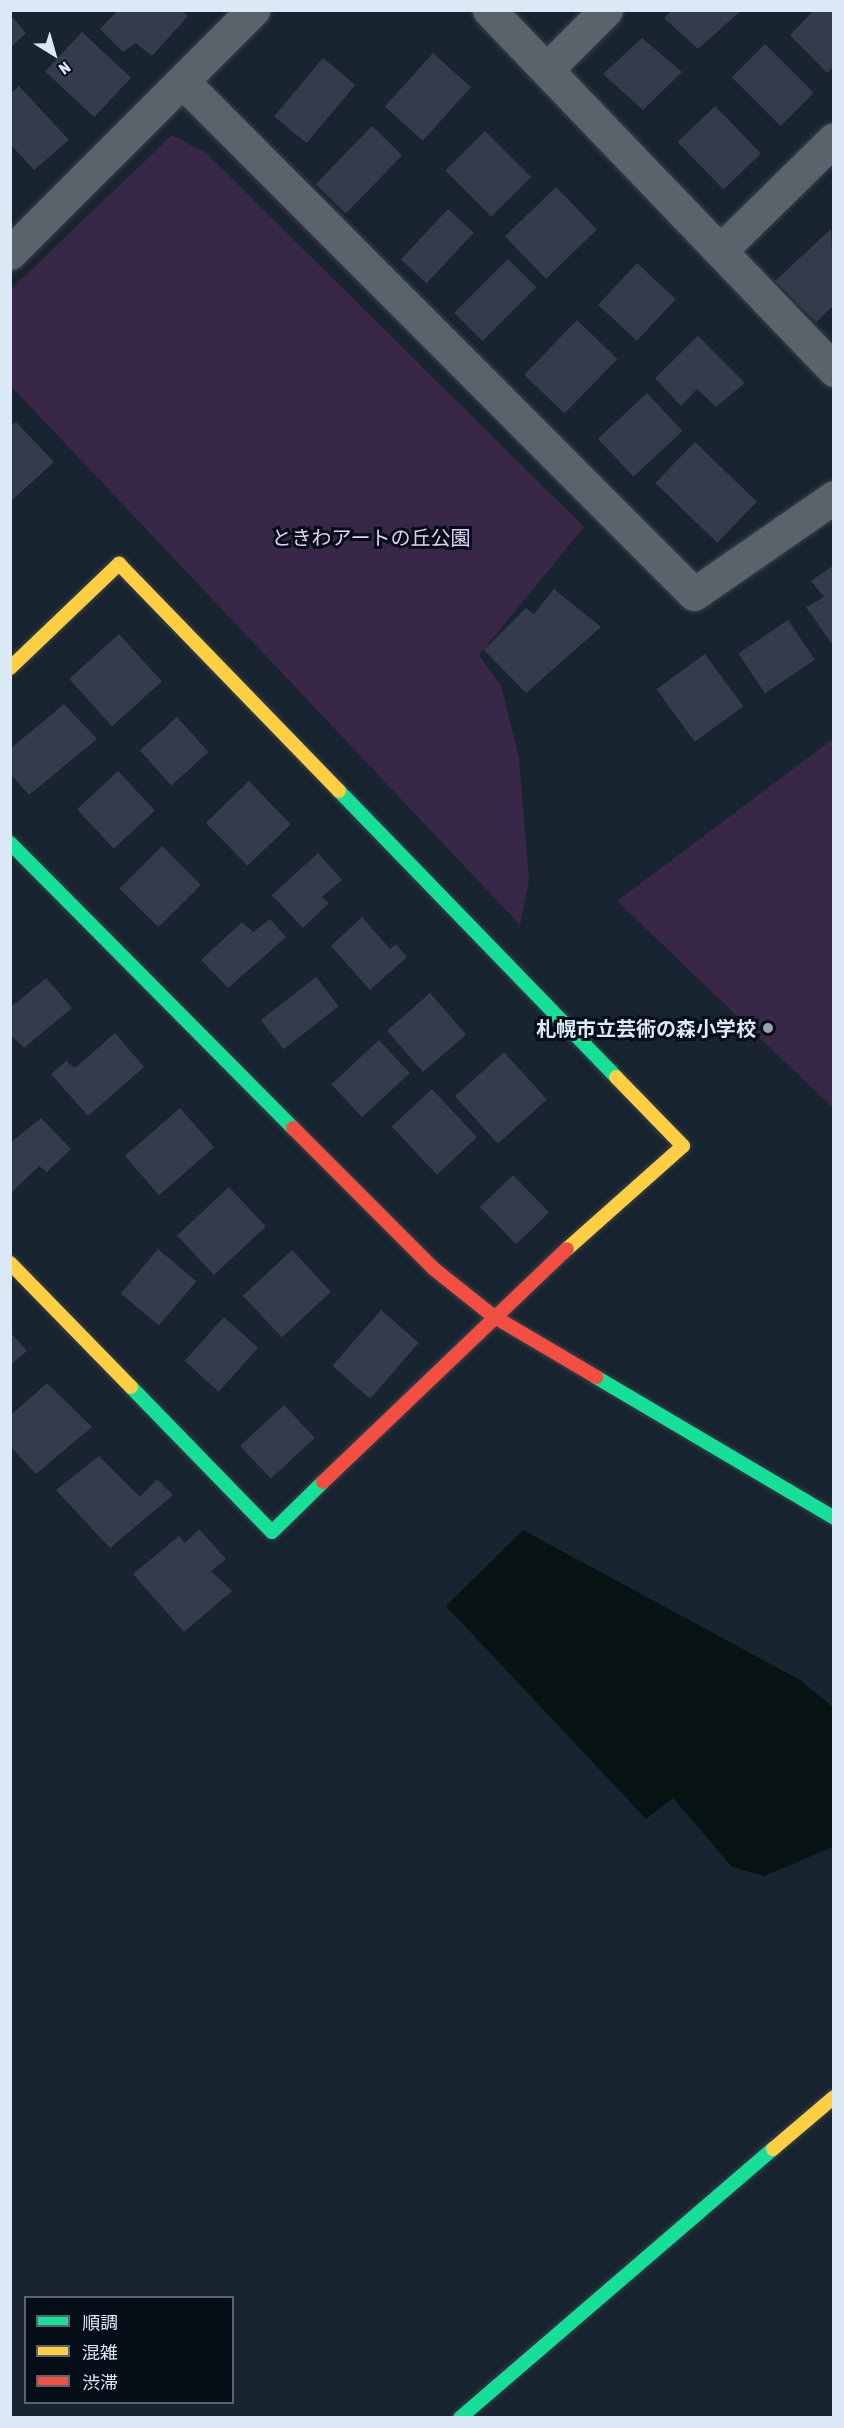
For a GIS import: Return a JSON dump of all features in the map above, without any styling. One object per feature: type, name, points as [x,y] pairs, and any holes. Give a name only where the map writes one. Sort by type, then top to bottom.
[{"type":"street","points":[[10,253],[253,10]]},
{"type":"street","points":[[489,10],[548,68],[834,370]]},
{"type":"street","points":[[548,68],[606,10]]},
{"type":"street","points":[[183,81],[694,594],[834,497]]},
{"type":"street","points":[[721,250],[834,140]]},
{"type":"street","points":[[10,668],[118,564],[683,1146],[493,1316],[272,1532],[10,1263]]},
{"type":"street","points":[[10,843],[434,1269],[493,1316],[834,1518]]},
{"type":"street","points":[[460,2418],[834,2097]]},
{"type":"green space","name":"ときわアートの丘公園","points":[[172,135],[206,153],[584,527],[479,655],[501,686],[519,757],[529,880],[520,925],[11,386],[11,289]]},
{"type":"green space","name":"札幌市立芸術の森小学校","points":[[833,739],[833,1108],[617,901]]},
{"type":"shaded area","points":[[523,1530],[800,1680],[833,1707],[833,1847],[764,1876],[732,1867],[673,1798],[646,1819],[446,1606]]},
{"type":"building","points":[[118,10],[182,10],[188,16],[152,56],[136,43],[123,52],[100,29]]},
{"type":"building","points":[[672,10],[742,10],[698,49],[664,18]]},
{"type":"building","points":[[814,10],[834,10],[834,66],[827,73],[790,35]]},
{"type":"building","points":[[10,14],[26,33],[10,48]]},
{"type":"building","points":[[82,32],[131,78],[94,117],[45,71]]},
{"type":"building","points":[[642,38],[682,72],[643,110],[603,74]]},
{"type":"building","points":[[765,44],[814,93],[781,126],[732,77]]},
{"type":"building","points":[[433,53],[471,87],[423,141],[385,107]]},
{"type":"building","points":[[323,58],[355,85],[306,143],[274,116]]},
{"type":"building","points":[[19,86],[69,140],[34,170],[10,144],[10,94]]},
{"type":"building","points":[[715,106],[761,153],[723,190],[678,142]]},
{"type":"building","points":[[372,126],[402,155],[346,213],[316,184]]},
{"type":"building","points":[[485,131],[531,177],[491,217],[445,171]]},
{"type":"building","points":[[556,187],[597,229],[546,279],[505,236]]},
{"type":"building","points":[[448,209],[474,233],[427,283],[401,259]]},
{"type":"building","points":[[831,229],[834,305],[816,322],[775,281]]},
{"type":"building","points":[[508,259],[536,287],[483,341],[454,313]]},
{"type":"building","points":[[637,263],[676,299],[637,341],[598,305]]},
{"type":"building","points":[[577,320],[617,359],[564,414],[524,375]]},
{"type":"building","points":[[698,336],[745,383],[716,407],[697,389],[681,406],[655,378]]},
{"type":"building","points":[[647,393],[682,431],[633,477],[598,439]]},
{"type":"building","points":[[16,422],[54,462],[10,502],[10,427]]},
{"type":"building","points":[[695,442],[757,502],[717,543],[655,483]]},
{"type":"building","points":[[834,565],[834,647],[806,607],[824,597],[811,581]]},
{"type":"building","points":[[554,589],[601,627],[526,693],[484,650],[526,608],[534,614]]},
{"type":"building","points":[[788,620],[815,660],[765,693],[738,654]]},
{"type":"building","points":[[119,634],[162,682],[112,726],[69,679]]},
{"type":"building","points":[[705,654],[743,707],[695,742],[656,689]]},
{"type":"building","points":[[64,704],[97,739],[29,795],[10,773],[10,749]]},
{"type":"building","points":[[177,717],[208,752],[171,785],[140,750]]},
{"type":"building","points":[[118,771],[155,810],[114,849],[77,809]]},
{"type":"building","points":[[249,781],[291,824],[248,866],[206,823]]},
{"type":"building","points":[[162,846],[201,885],[158,927],[120,888]]},
{"type":"building","points":[[318,853],[342,880],[322,897],[329,903],[303,928],[272,895]]},
{"type":"building","points":[[362,917],[390,949],[396,944],[407,957],[370,990],[331,946]]},
{"type":"building","points":[[270,919],[286,937],[228,988],[201,960],[242,922],[253,932]]},
{"type":"building","points":[[316,977],[339,1006],[284,1049],[261,1020]]},
{"type":"building","points":[[46,978],[72,1008],[24,1048],[10,1034],[10,1008]]},
{"type":"building","points":[[430,993],[466,1035],[423,1072],[387,1030]]},
{"type":"building","points":[[115,1033],[144,1067],[88,1116],[51,1074],[66,1061],[75,1068]]},
{"type":"building","points":[[379,1040],[410,1073],[362,1117],[331,1084]]},
{"type":"building","points":[[504,1052],[547,1100],[498,1144],[455,1096]]},
{"type":"building","points":[[432,1089],[477,1137],[437,1175],[392,1127]]},
{"type":"building","points":[[180,1108],[214,1147],[159,1195],[125,1156]]},
{"type":"building","points":[[41,1118],[71,1149],[47,1172],[39,1166],[10,1194],[10,1143]]},
{"type":"building","points":[[513,1175],[549,1212],[516,1244],[480,1207]]},
{"type":"building","points":[[229,1187],[266,1226],[214,1275],[177,1235]]},
{"type":"building","points":[[158,1249],[196,1281],[159,1326],[121,1293]]},
{"type":"building","points":[[292,1250],[331,1292],[282,1337],[243,1296]]},
{"type":"building","points":[[381,1310],[419,1343],[370,1399],[332,1366]]},
{"type":"building","points":[[224,1317],[258,1348],[219,1392],[185,1361]]},
{"type":"building","points":[[10,1332],[27,1351],[10,1365]]},
{"type":"building","points":[[47,1383],[92,1427],[36,1474],[10,1446],[10,1416]]},
{"type":"building","points":[[284,1405],[315,1438],[271,1479],[240,1446]]},
{"type":"building","points":[[99,1456],[140,1497],[157,1479],[173,1495],[110,1548],[56,1490]]},
{"type":"building","points":[[199,1529],[226,1559],[211,1571],[232,1591],[184,1632],[133,1574],[179,1536],[185,1543]]},
{"type":"traffic: fast","points":[[339,791],[616,1077]]},
{"type":"traffic: fast","points":[[10,843],[293,1128]]},
{"type":"traffic: fast","points":[[596,1377],[834,1518]]},
{"type":"traffic: fast","points":[[131,1387],[272,1532],[323,1482]]},
{"type":"traffic: fast","points":[[460,2418],[773,2149]]},
{"type":"traffic: slow","points":[[10,668],[119,564],[339,791]]},
{"type":"traffic: slow","points":[[567,1249],[683,1146],[616,1077]]},
{"type":"traffic: slow","points":[[10,1263],[131,1387]]},
{"type":"traffic: slow","points":[[773,2149],[834,2097]]},
{"type":"traffic: jam","points":[[293,1128],[434,1269],[493,1316],[596,1377]]},
{"type":"traffic: jam","points":[[323,1482],[567,1249]]},
{"type":"place","name":"札幌市立芸術の森小学校","points":[[768,1028]]}]
